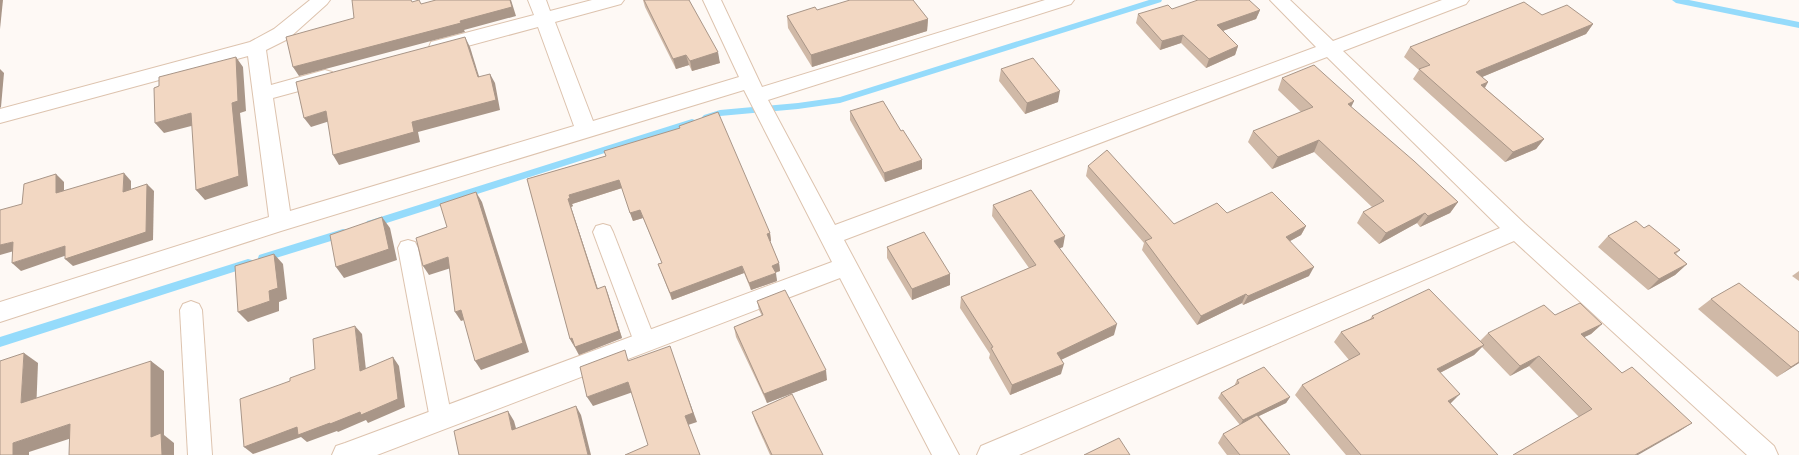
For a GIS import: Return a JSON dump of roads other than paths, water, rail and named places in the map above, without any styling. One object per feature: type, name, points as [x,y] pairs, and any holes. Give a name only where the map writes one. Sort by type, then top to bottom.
[{"type":"street","points":[[0,116],[256,47],[282,34],[321,0]]},
{"type":"street","points":[[537,0],[586,130]]},
{"type":"street","points":[[422,51],[615,0]]},
{"type":"street","points":[[712,0],[753,88],[946,455]]},
{"type":"street","points":[[0,312],[281,222],[586,130],[753,88],[1065,0]]},
{"type":"street","points":[[1279,0],[1517,230],[1765,455]]},
{"type":"street","points":[[830,236],[1460,0]]},
{"type":"street","points":[[256,47],[281,222]]},
{"type":"street","points":[[263,94],[339,74]]},
{"type":"street","points":[[990,455],[1517,230]]},
{"type":"street","points":[[345,455],[846,266]]},
{"type":"lane","points":[[602,232],[644,342]]},
{"type":"lane","points":[[408,248],[441,419]]},
{"type":"lane","points":[[191,310],[200,455]]},
{"type":"waterway","points":[[707,117],[720,113],[798,106],[840,100],[1158,0]]},
{"type":"waterway","points":[[1676,0],[1799,25]]},
{"type":"waterway","points":[[371,224],[692,122]]},
{"type":"waterway","points":[[263,258],[343,233]]},
{"type":"waterway","points":[[0,342],[248,263]]}]
